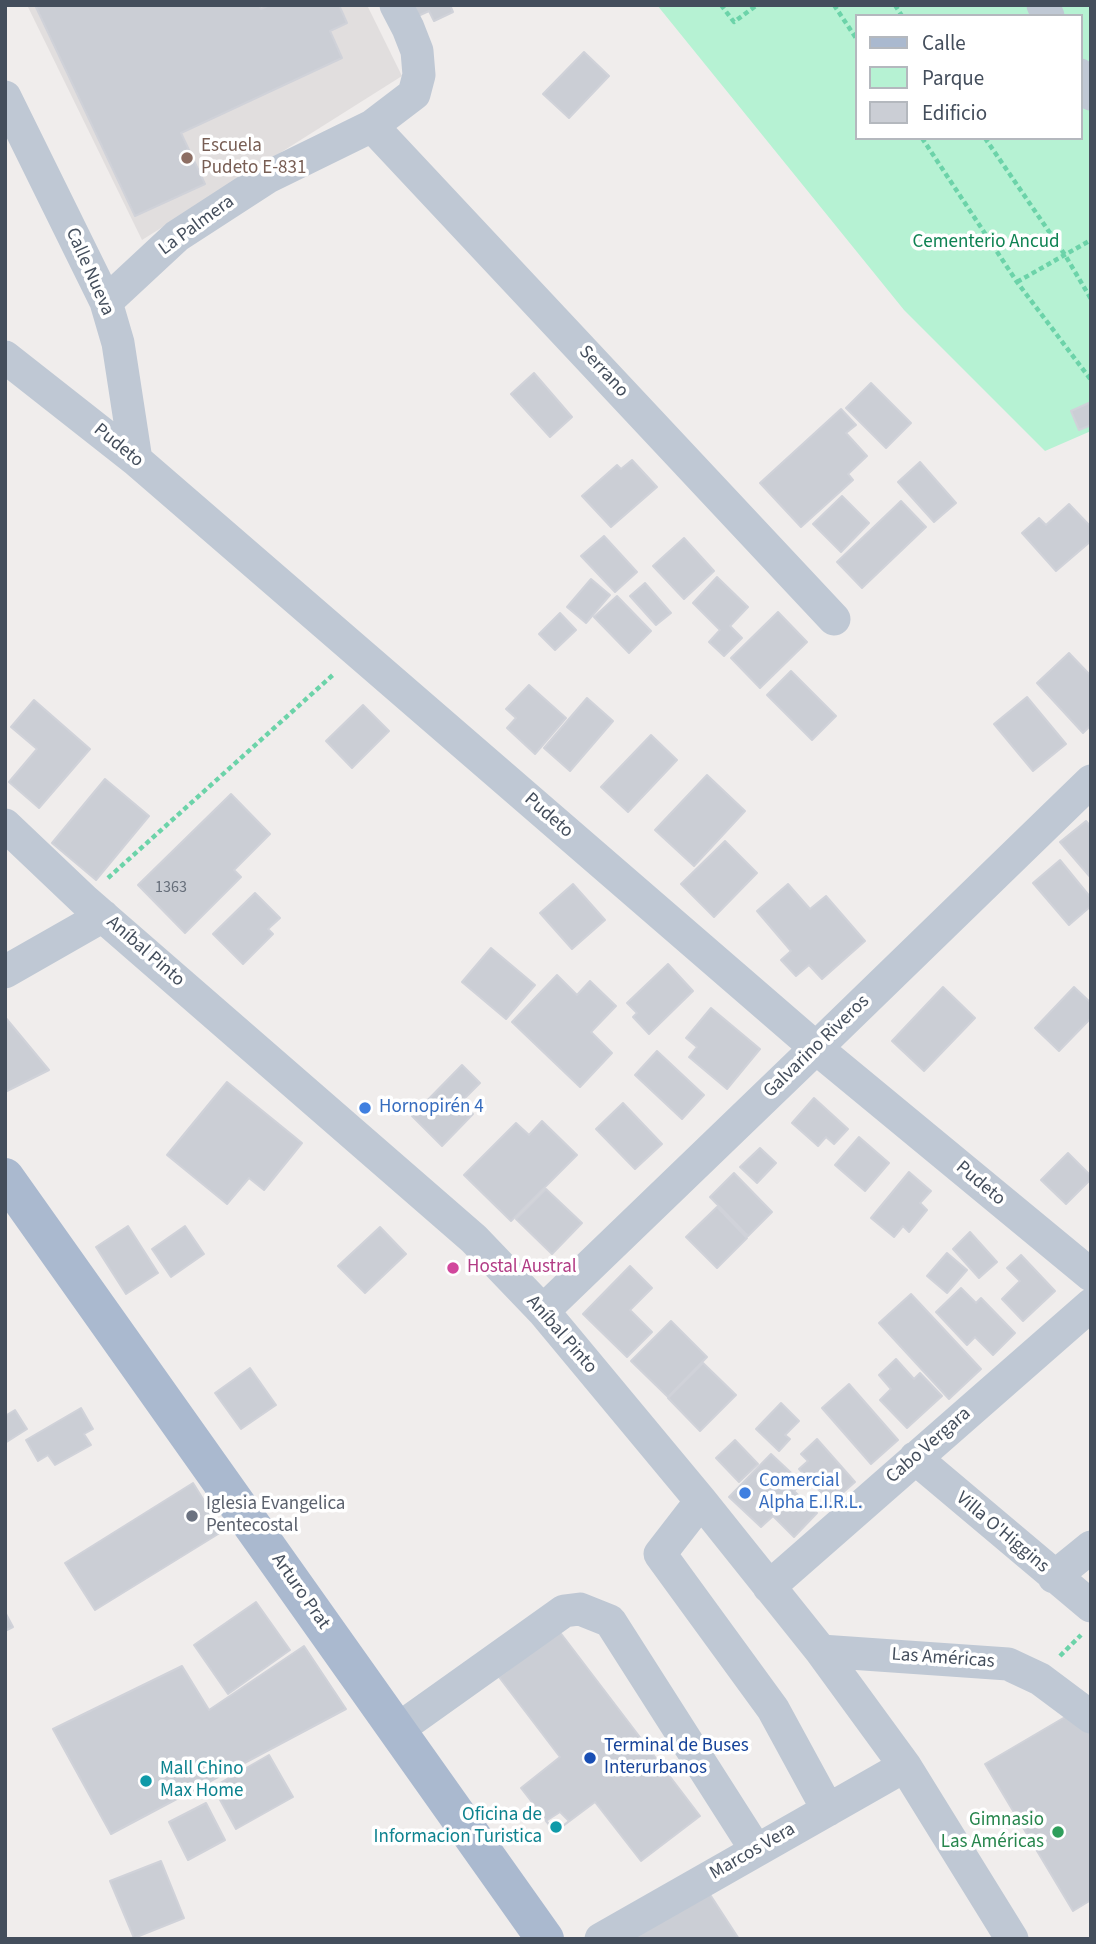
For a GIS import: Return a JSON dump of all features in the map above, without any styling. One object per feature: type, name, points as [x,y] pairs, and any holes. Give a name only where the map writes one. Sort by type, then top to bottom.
[{"type":"main road","name":"Arturo Prat","points":[[5,1177],[545,1939]]},
{"type":"street","name":"La Palmera","points":[[106,302],[177,236],[268,177],[372,126],[414,94],[419,75],[417,51],[396,5]]},
{"type":"street","points":[[1082,78],[1091,94]]},
{"type":"street","name":"Calle Nueva","points":[[5,97],[106,302],[118,343],[136,460]]},
{"type":"street","name":"Serrano","points":[[372,126],[834,619]]},
{"type":"street","name":"Pudeto","points":[[5,357],[136,460],[816,1048],[1091,1275]]},
{"type":"street","name":"Galvarino Riveros","points":[[542,1311],[1091,781]]},
{"type":"street","name":"Aníbal Pinto","points":[[5,825],[94,908],[474,1239],[542,1311],[701,1501],[821,1651],[905,1766],[1012,1939]]},
{"type":"street","points":[[5,972],[94,908]]},
{"type":"street","name":"Cabo Vergara","points":[[769,1587],[1091,1305]]},
{"type":"street","name":"Villa O'Higgins","points":[[915,1458],[1054,1577],[1086,1620]]},
{"type":"street","points":[[701,1501],[660,1554],[773,1709],[828,1810]]},
{"type":"street","points":[[1054,1577],[1091,1547]]},
{"type":"street","points":[[397,1730],[564,1611],[580,1609],[610,1621],[757,1850]]},
{"type":"street","name":"Las Américas","points":[[821,1651],[1008,1664],[1040,1678],[1091,1717]]},
{"type":"street","name":"Marcos Vera","points":[[601,1939],[905,1766]]},
{"type":"path","points":[[721,5],[734,22],[757,5]]},
{"type":"path","points":[[835,5],[855,36]]},
{"type":"path","points":[[923,140],[1017,282],[1091,380]]},
{"type":"path","points":[[986,140],[1065,255],[1091,299]]},
{"type":"path","points":[[1017,282],[1091,240]]},
{"type":"path","points":[[94,908],[359,652]]},
{"type":"path","points":[[1040,1678],[1086,1620]]},
{"type":"shaded area","name":"Escuela Pudeto E-831","points":[[27,5],[367,5],[402,76],[142,240]]},
{"type":"green space","name":"Cementerio Ancud","points":[[657,5],[1091,5],[1091,431],[1045,451],[904,310]]},
{"type":"building","name":"Escuela Pudeto E-831","points":[[35,5],[259,5],[261,9],[270,5],[339,5],[347,23],[330,31],[342,58],[181,133],[205,184],[135,216]]},
{"type":"building","points":[[412,5],[450,5],[453,12],[434,21],[429,11],[418,16]]},
{"type":"building","points":[[584,52],[609,76],[569,118],[543,94]]},
{"type":"building","points":[[534,373],[572,417],[550,437],[511,394]]},
{"type":"building","points":[[871,383],[911,423],[886,448],[846,408]]},
{"type":"building","points":[[1091,402],[1091,425],[1079,430],[1071,411]]},
{"type":"building","points":[[841,409],[856,425],[846,433],[867,456],[848,474],[853,480],[801,527],[760,483]]},
{"type":"building","points":[[632,460],[657,487],[611,527],[582,496],[617,465],[621,469]]},
{"type":"building","points":[[920,462],[956,503],[934,522],[898,482]]},
{"type":"building","points":[[842,496],[869,523],[841,552],[813,524]]},
{"type":"building","points":[[901,501],[926,527],[862,588],[837,562]]},
{"type":"building","points":[[1069,504],[1091,527],[1091,541],[1056,571],[1022,533],[1039,518],[1046,525]]},
{"type":"building","points":[[604,536],[637,572],[615,592],[581,556]]},
{"type":"building","points":[[684,538],[714,571],[684,599],[653,566]]},
{"type":"building","points":[[717,577],[748,607],[730,626],[742,638],[724,656],[709,642],[720,630],[693,603]]},
{"type":"building","points":[[591,579],[610,595],[586,623],[567,607]]},
{"type":"building","points":[[645,583],[671,613],[656,625],[630,596]]},
{"type":"building","points":[[617,596],[651,631],[629,653],[594,617]]},
{"type":"building","points":[[778,612],[807,642],[760,688],[731,658]]},
{"type":"building","points":[[560,613],[576,630],[555,650],[539,634]]},
{"type":"building","points":[[1069,653],[1091,676],[1091,725],[1083,733],[1037,683]]},
{"type":"building","points":[[791,671],[836,716],[812,740],[767,695]]},
{"type":"building","points":[[529,685],[566,718],[535,754],[507,728],[516,718],[506,709]]},
{"type":"building","points":[[1027,697],[1066,744],[1033,771],[994,724]]},
{"type":"building","points":[[587,698],[613,721],[570,771],[544,748]]},
{"type":"building","points":[[34,700],[90,749],[39,808],[9,782],[37,749],[11,727]]},
{"type":"building","points":[[363,705],[389,731],[352,768],[326,741]]},
{"type":"building","points":[[651,735],[677,760],[628,812],[601,787]]},
{"type":"building","points":[[707,775],[745,811],[694,866],[655,830]]},
{"type":"building","points":[[105,779],[149,816],[96,880],[52,843]]},
{"type":"building","points":[[231,794],[270,834],[234,870],[241,877],[185,933],[138,885]]},
{"type":"building","points":[[1086,821],[1091,827],[1091,878],[1060,842]]},
{"type":"building","points":[[725,841],[757,873],[714,917],[681,884]]},
{"type":"building","points":[[1060,860],[1091,898],[1091,906],[1069,925],[1033,883]]},
{"type":"building","points":[[573,884],[605,920],[572,949],[540,913]]},
{"type":"building","points":[[788,884],[810,909],[826,896],[865,941],[822,979],[809,965],[796,976],[781,960],[791,951],[757,911]]},
{"type":"building","points":[[255,893],[280,918],[268,929],[273,934],[243,964],[213,934]]},
{"type":"building","points":[[491,948],[535,985],[506,1019],[462,982]]},
{"type":"building","points":[[668,964],[693,991],[649,1034],[633,1017],[637,1013],[627,1003]]},
{"type":"building","points":[[557,975],[577,995],[590,981],[616,1006],[591,1032],[612,1053],[580,1087],[512,1022]]},
{"type":"building","points":[[943,987],[975,1018],[924,1071],[892,1041]]},
{"type":"building","points":[[1074,987],[1091,1003],[1091,1018],[1059,1051],[1035,1028]]},
{"type":"building","points":[[711,1008],[760,1049],[727,1089],[689,1057],[697,1047],[686,1038]]},
{"type":"building","points":[[5,1017],[49,1070],[5,1092]]},
{"type":"building","points":[[657,1051],[704,1095],[682,1119],[635,1075]]},
{"type":"building","points":[[462,1065],[480,1083],[461,1102],[473,1114],[442,1146],[412,1116]]},
{"type":"building","points":[[227,1082],[302,1143],[264,1190],[249,1178],[227,1204],[167,1155]]},
{"type":"building","points":[[814,1098],[848,1129],[834,1144],[826,1137],[818,1146],[792,1123]]},
{"type":"building","points":[[623,1103],[662,1144],[635,1169],[596,1129]]},
{"type":"building","points":[[542,1121],[577,1155],[511,1221],[464,1175],[516,1123],[529,1135]]},
{"type":"building","points":[[859,1137],[889,1163],[865,1191],[835,1165]]},
{"type":"building","points":[[760,1148],[776,1163],[757,1183],[740,1167]]},
{"type":"building","points":[[1068,1153],[1091,1179],[1066,1204],[1041,1180]]},
{"type":"building","points":[[909,1172],[931,1191],[920,1203],[927,1210],[909,1232],[903,1226],[894,1237],[871,1218]]},
{"type":"building","points":[[734,1173],[772,1212],[748,1236],[710,1197]]},
{"type":"building","points":[[546,1189],[582,1223],[552,1254],[516,1219]]},
{"type":"building","points":[[717,1207],[747,1238],[717,1268],[686,1237]]},
{"type":"building","points":[[128,1226],[158,1273],[126,1294],[96,1247]]},
{"type":"building","points":[[185,1226],[204,1254],[171,1277],[152,1249]]},
{"type":"building","points":[[380,1227],[406,1254],[365,1293],[338,1266]]},
{"type":"building","points":[[970,1232],[997,1262],[979,1278],[953,1249]]},
{"type":"building","points":[[947,1253],[967,1270],[947,1293],[927,1276]]},
{"type":"building","points":[[1021,1255],[1055,1291],[1023,1321],[1002,1299],[1020,1281],[1007,1268]]},
{"type":"building","points":[[630,1266],[652,1288],[630,1310],[652,1332],[627,1357],[583,1314]]},
{"type":"building","points":[[961,1288],[976,1303],[981,1298],[1015,1333],[993,1355],[975,1337],[967,1345],[936,1312]]},
{"type":"building","points":[[911,1294],[981,1369],[949,1399],[879,1323]]},
{"type":"building","points":[[671,1321],[707,1357],[668,1397],[631,1361]]},
{"type":"building","points":[[896,1359],[914,1379],[920,1373],[942,1396],[907,1428],[880,1400],[891,1389],[879,1375]]},
{"type":"building","points":[[703,1363],[736,1395],[700,1431],[668,1398]]},
{"type":"building","points":[[250,1368],[276,1405],[241,1429],[215,1393]]},
{"type":"building","points":[[849,1384],[898,1440],[871,1464],[822,1408]]},
{"type":"building","points":[[781,1403],[799,1421],[785,1435],[790,1439],[779,1451],[756,1429]]},
{"type":"building","points":[[81,1408],[93,1429],[84,1434],[91,1445],[55,1465],[48,1455],[38,1461],[26,1440]]},
{"type":"building","points":[[15,1410],[27,1429],[5,1443],[5,1416]]},
{"type":"building","points":[[817,1439],[855,1482],[831,1503],[799,1469],[808,1461],[801,1454]]},
{"type":"building","points":[[735,1440],[758,1464],[739,1482],[716,1458]]},
{"type":"building","points":[[771,1454],[802,1483],[794,1491],[817,1513],[794,1537],[773,1516],[761,1527],[729,1497]]},
{"type":"building","points":[[193,1483],[223,1531],[95,1610],[65,1563]]},
{"type":"building","points":[[256,1602],[290,1650],[228,1694],[194,1645]]},
{"type":"building","points":[[5,1612],[13,1627],[5,1631]]},
{"type":"building","points":[[559,1631],[700,1816],[641,1861],[595,1802],[555,1832],[521,1788],[560,1757],[499,1677]]},
{"type":"building","name":"Mall Chino Max Home","points":[[304,1646],[346,1709],[111,1834],[53,1729],[182,1666],[209,1710]]},
{"type":"building","name":"Gimnasio Las Américas","points":[[1077,1710],[1091,1732],[1091,1900],[1073,1911],[985,1764]]},
{"type":"building","points":[[269,1755],[293,1797],[236,1829],[213,1787]]},
{"type":"building","points":[[206,1803],[225,1840],[188,1860],[169,1822]]},
{"type":"building","name":"Oficina de Informacion Turistica","points":[[560,1812],[569,1821],[555,1832],[546,1821]]},
{"type":"building","points":[[161,1861],[184,1918],[134,1938],[110,1881]]},
{"type":"building","points":[[709,1893],[739,1939],[624,1939]]},
{"type":"place","name":"Escuela Pudeto E-831","points":[[187,158]]},
{"type":"place","name":"Hornopirén 4","points":[[365,1108]]},
{"type":"place","name":"Hostal Austral","points":[[453,1268]]},
{"type":"place","name":"Comercial Alpha E.I.R.L.","points":[[745,1493]]},
{"type":"place","name":"Iglesia Evangelica Pentecostal","points":[[192,1516]]},
{"type":"place","name":"Terminal de Buses Interurbanos","points":[[590,1758]]},
{"type":"place","name":"Mall Chino Max Home","points":[[146,1781]]},
{"type":"place","name":"Oficina de Informacion Turistica","points":[[556,1827]]},
{"type":"place","name":"Gimnasio Las Américas","points":[[1058,1832]]}]
